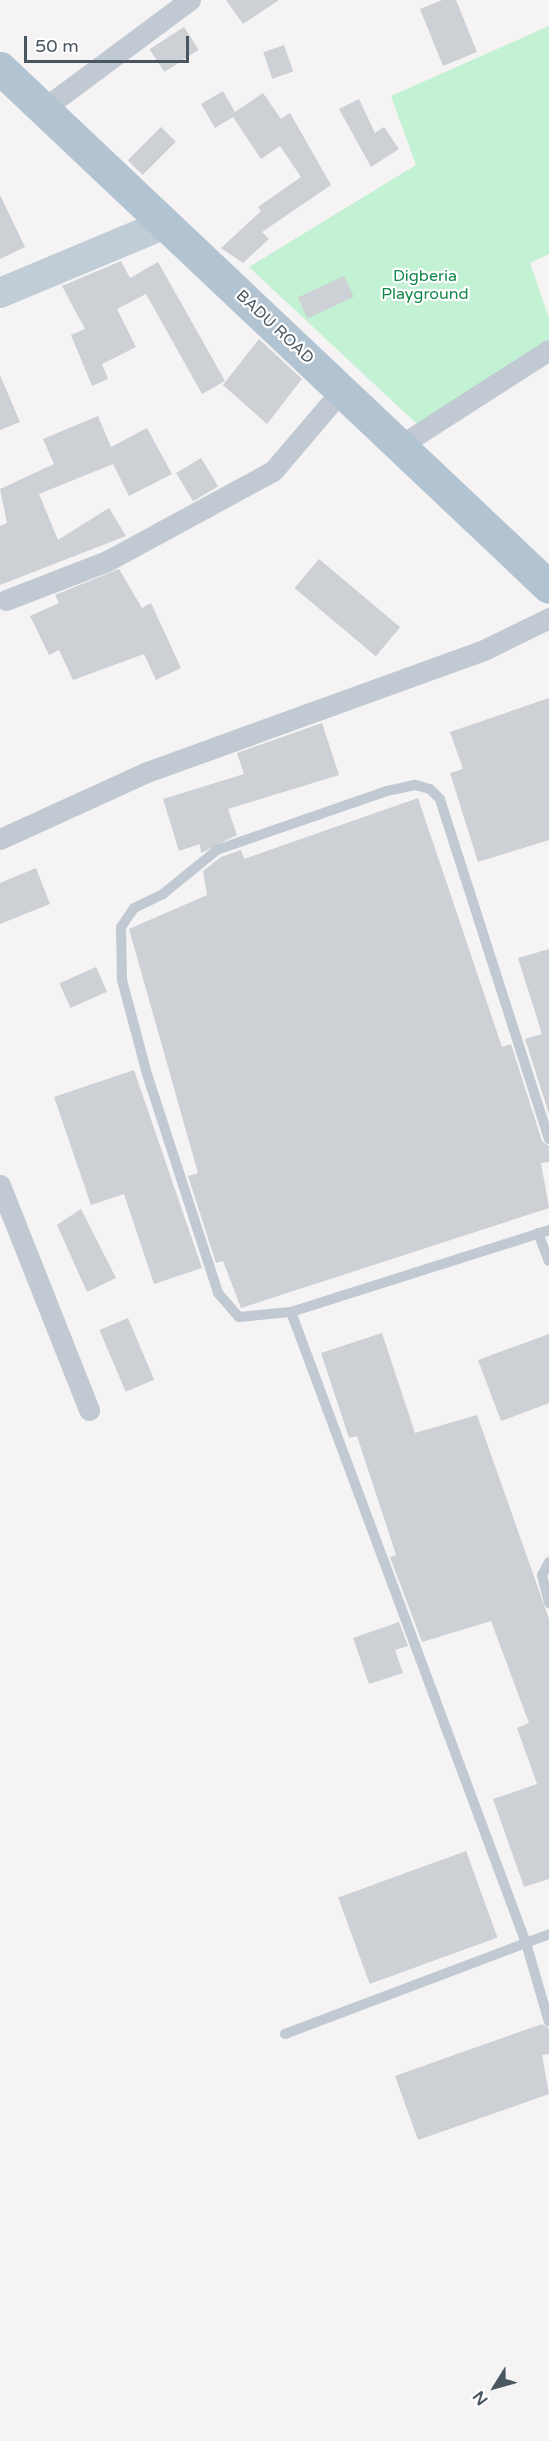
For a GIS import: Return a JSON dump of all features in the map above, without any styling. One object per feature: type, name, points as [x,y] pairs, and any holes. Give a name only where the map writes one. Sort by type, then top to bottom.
[{"type":"main road","name":"BADU ROAD","points":[[0,68],[549,587]]},
{"type":"street","points":[[43,109],[190,0]]},
{"type":"street","points":[[0,293],[165,224]]},
{"type":"street","points":[[400,445],[549,350]]},
{"type":"street","points":[[6,600],[107,561],[273,471],[342,390]]},
{"type":"street","points":[[0,839],[147,772],[486,649],[549,618]]},
{"type":"street","points":[[0,1185],[89,1410]]},
{"type":"lane","points":[[549,1139],[440,799],[430,789],[415,785],[387,791],[306,816],[217,850],[189,868],[163,894],[134,908],[121,927],[122,980],[218,1293],[239,1317],[291,1312],[544,1231],[549,1261]]},
{"type":"lane","points":[[291,1312],[526,1942],[549,2022]]},
{"type":"lane","points":[[549,1562],[542,1575],[549,1603]]},
{"type":"lane","points":[[285,2034],[549,1934]]},
{"type":"green space","name":"Digberia Playground","points":[[549,26],[549,254],[530,263],[549,318],[549,353],[418,425],[249,267],[416,165],[391,96]]},
{"type":"building","points":[[226,0],[279,0],[243,24]]},
{"type":"building","points":[[442,0],[456,0],[477,52],[443,66],[420,9]]},
{"type":"building","points":[[184,27],[199,50],[164,72],[150,49]]},
{"type":"building","points":[[284,45],[293,71],[272,79],[263,52]]},
{"type":"building","points":[[223,91],[235,112],[263,93],[281,119],[290,113],[331,185],[262,232],[269,239],[243,263],[221,248],[261,211],[258,207],[301,177],[280,146],[261,159],[233,117],[215,128],[201,104]]},
{"type":"building","points":[[359,99],[375,133],[384,127],[399,149],[371,167],[339,109]]},
{"type":"building","points":[[161,127],[176,142],[143,175],[128,160]]},
{"type":"building","points":[[0,195],[25,247],[0,259]]},
{"type":"building","points":[[121,261],[130,278],[158,262],[225,381],[202,394],[146,294],[117,309],[136,347],[102,364],[108,379],[92,386],[71,335],[85,329],[62,286]]},
{"type":"building","points":[[344,276],[354,297],[307,318],[298,298]]},
{"type":"building","points":[[259,339],[302,379],[267,424],[223,385]]},
{"type":"building","points":[[0,375],[20,422],[0,430]]},
{"type":"building","points":[[98,416],[111,447],[147,428],[172,474],[129,496],[113,464],[39,494],[58,540],[109,508],[126,536],[0,585],[0,526],[7,523],[0,489],[54,464],[43,439]]},
{"type":"building","points":[[201,458],[218,486],[193,501],[176,473]]},
{"type":"building","points":[[319,559],[400,627],[376,656],[295,588]]},
{"type":"building","points":[[119,569],[142,608],[151,603],[181,668],[156,680],[144,654],[73,680],[59,650],[49,655],[30,616],[59,603],[55,595]]},
{"type":"building","points":[[549,698],[549,840],[478,862],[450,773],[463,769],[450,732]]},
{"type":"building","points":[[322,723],[339,775],[228,809],[237,835],[201,853],[200,844],[179,851],[163,799],[244,774],[237,753]]},
{"type":"building","points":[[418,798],[502,1047],[511,1044],[542,1141],[549,1146],[549,1162],[541,1163],[549,1208],[241,1308],[223,1261],[216,1263],[188,1176],[198,1173],[129,929],[207,895],[203,871],[221,857],[241,850],[244,859]]},
{"type":"building","points":[[36,868],[50,904],[0,924],[0,883]]},
{"type":"building","points":[[549,949],[549,1114],[525,1039],[542,1034],[518,958]]},
{"type":"building","points":[[96,967],[107,992],[70,1008],[59,983]]},
{"type":"building","points":[[134,1070],[202,1268],[154,1284],[124,1194],[91,1205],[54,1097]]},
{"type":"building","points":[[81,1209],[116,1278],[87,1292],[57,1225]]},
{"type":"building","points":[[128,1318],[154,1380],[126,1392],[99,1330]]},
{"type":"building","points":[[382,1333],[415,1433],[477,1415],[549,1619],[549,1879],[524,1887],[493,1799],[537,1784],[517,1728],[529,1723],[491,1621],[422,1642],[390,1557],[396,1555],[357,1436],[349,1438],[321,1353]]},
{"type":"building","points":[[549,1334],[549,1403],[501,1421],[478,1360]]},
{"type":"building","points":[[399,1622],[408,1646],[395,1650],[403,1673],[369,1684],[353,1638]]},
{"type":"building","points":[[466,1851],[497,1937],[370,1984],[338,1898]]},
{"type":"building","points":[[542,2024],[549,2029],[549,2054],[542,2055],[549,2094],[418,2140],[395,2076]]}]
